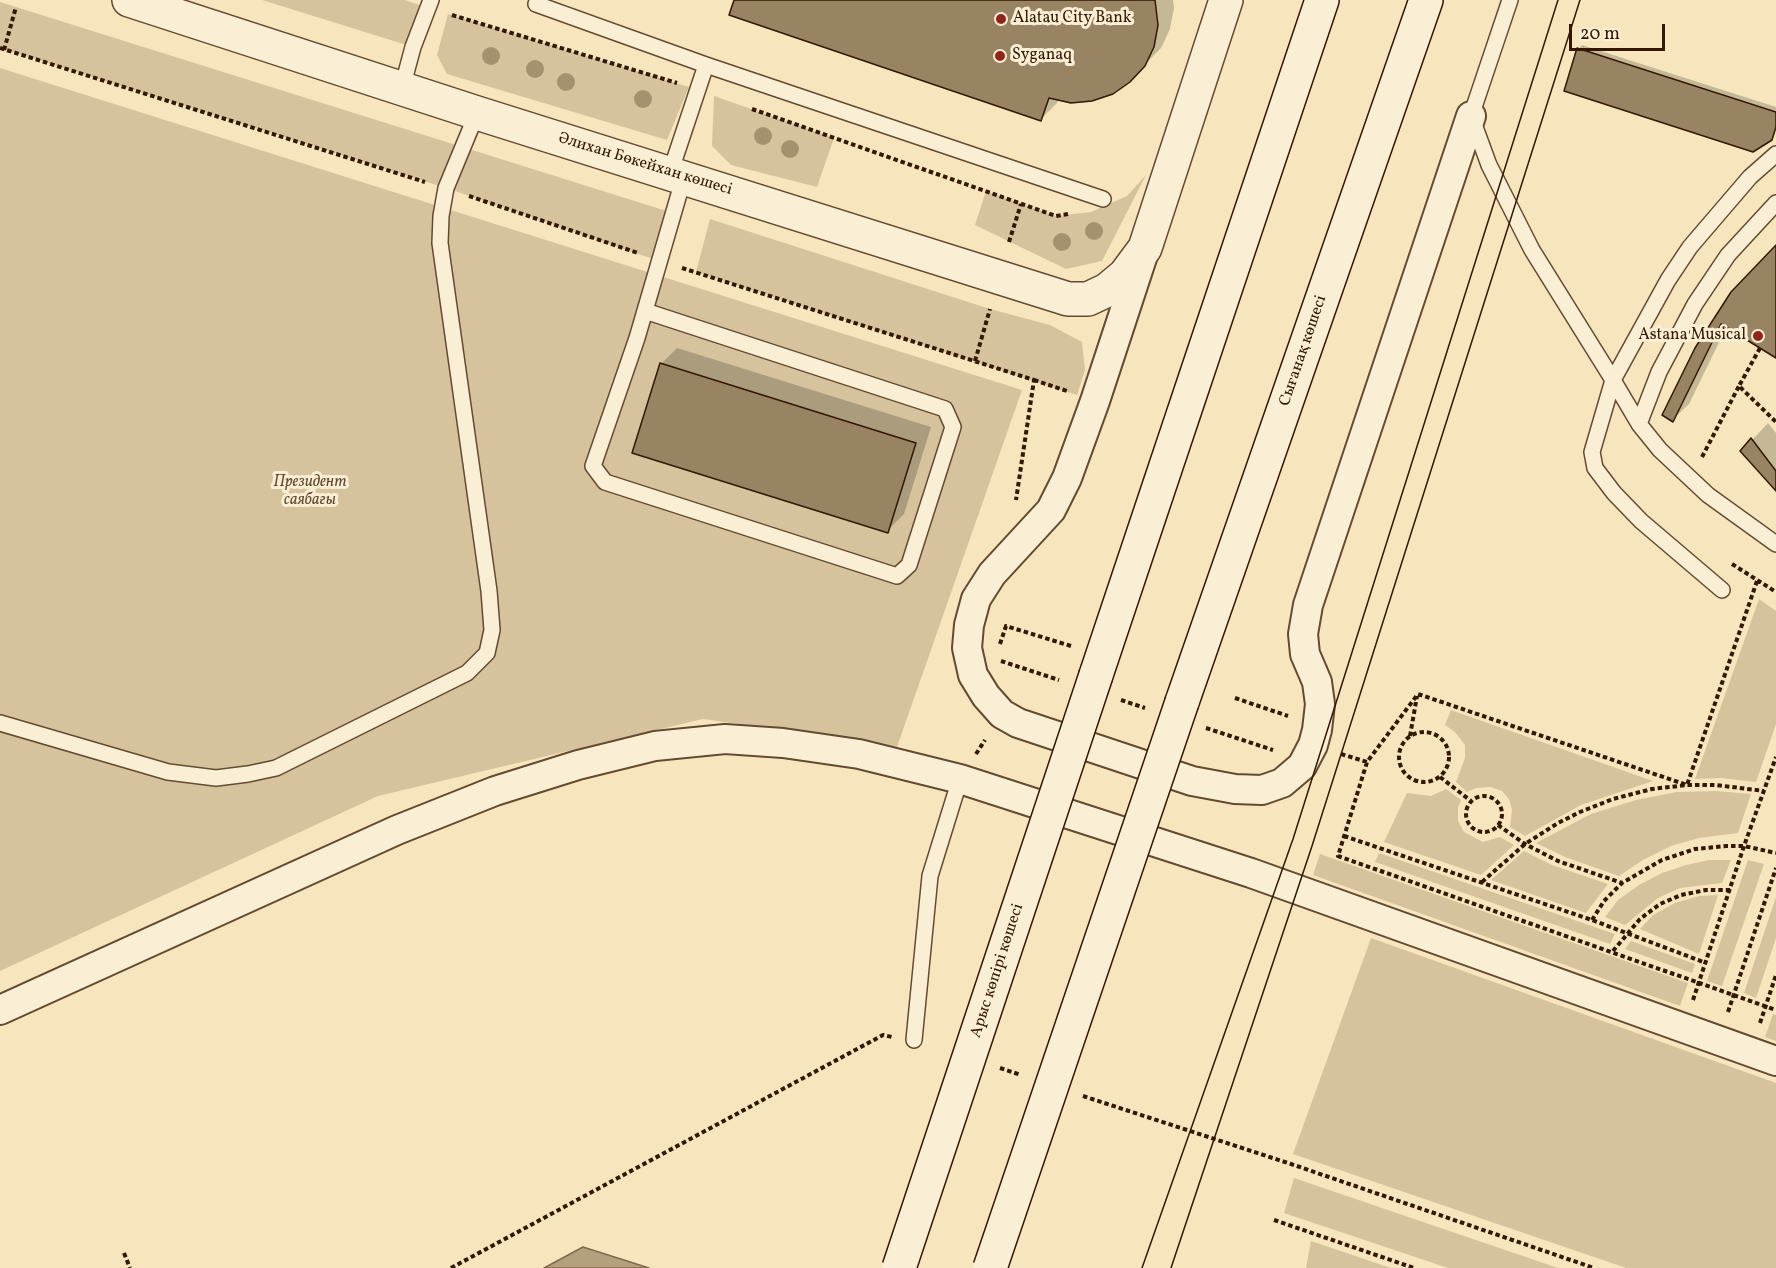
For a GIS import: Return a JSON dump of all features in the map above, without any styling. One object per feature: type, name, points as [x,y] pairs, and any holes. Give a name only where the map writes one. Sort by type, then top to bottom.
[{"type":"main road","name":"Әлихан Бөкейхан көшесі","points":[[129,0],[1068,299],[1088,299],[1107,290],[1125,275],[1145,248]]},
{"type":"main road","points":[[1145,248],[1226,0]]},
{"type":"main road","name":"Арыс көпірі көшесі","points":[[899,1268],[1322,0]]},
{"type":"main road","name":"Сығанақ көшесі","points":[[990,1268],[1182,702],[1426,0]]},
{"type":"street","points":[[1145,248],[1067,478],[1051,510],[992,574],[976,599],[969,625],[967,648],[973,675],[986,696],[1002,714],[1018,723],[1192,781],[1235,789],[1262,790],[1282,783],[1302,766],[1313,745],[1320,704],[1317,682],[1305,654],[1303,634],[1308,605],[1471,116]]},
{"type":"street","points":[[0,1011],[397,830],[495,791],[578,765],[644,749],[724,739],[783,743],[859,754],[960,780],[1251,873],[1776,1061]]},
{"type":"lane","points":[[402,88],[413,47],[431,0]]},
{"type":"lane","points":[[1510,0],[1471,116],[1489,165],[1532,250],[1640,424],[1660,450],[1708,495],[1776,543]]},
{"type":"lane","points":[[532,1],[706,65],[1103,199]]},
{"type":"lane","points":[[645,311],[945,409],[953,427],[909,565],[897,576],[605,482],[593,466],[645,311],[706,65]]},
{"type":"lane","points":[[0,723],[168,772],[216,778],[248,774],[276,768],[467,673],[488,653],[492,630],[489,591],[440,243],[441,216],[446,188],[477,112]]},
{"type":"lane","points":[[1722,590],[1641,520],[1614,493],[1594,468],[1592,452],[1613,380],[1668,280],[1690,247],[1750,177],[1776,154]]},
{"type":"lane","points":[[1640,424],[1659,372],[1695,304],[1728,255],[1776,203]]},
{"type":"lane","points":[[914,1040],[930,876],[960,780]]},
{"type":"path","points":[[16,7],[2,49],[446,188],[659,261],[1034,380],[1009,555]]},
{"type":"path","points":[[1009,242],[1022,204]]},
{"type":"path","points":[[975,361],[990,309]]},
{"type":"path","points":[[1690,478],[1760,348]]},
{"type":"path","points":[[1739,386],[1776,422]]},
{"type":"path","points":[[1728,561],[1776,592]]},
{"type":"path","points":[[1687,785],[1758,581]]},
{"type":"path","points":[[1006,626],[1071,646]]},
{"type":"path","points":[[1418,694],[1687,785]]},
{"type":"path","points":[[1410,736],[1418,694]]},
{"type":"path","points":[[1418,694],[1367,762],[1338,856],[1776,1010]]},
{"type":"path","points":[[1235,698],[1297,720]]},
{"type":"path","points":[[960,780],[1002,714]]},
{"type":"path","points":[[1426,732],[1434,734],[1446,744],[1449,760],[1440,777],[1428,782],[1420,782],[1405,774],[1399,758],[1404,742],[1410,736],[1426,732]]},
{"type":"path","points":[[1684,1027],[1744,846],[1764,791],[1774,772],[1776,757]]},
{"type":"path","points":[[1440,777],[1471,801]]},
{"type":"path","points":[[1482,882],[1526,844],[1580,812],[1613,799],[1652,789],[1687,785],[1716,785],[1764,791]]},
{"type":"path","points":[[1484,795],[1495,799],[1502,809],[1498,825],[1481,832],[1470,826],[1465,815],[1466,808],[1471,801],[1484,795]]},
{"type":"path","points":[[1498,825],[1526,844],[1558,861],[1622,883]]},
{"type":"path","points":[[1344,836],[1592,920],[1706,963]]},
{"type":"path","points":[[1592,920],[1604,901],[1622,883],[1662,860],[1695,849],[1727,846],[1744,846],[1776,853]]},
{"type":"path","points":[[1717,1040],[1776,868]]},
{"type":"path","points":[[1613,951],[1640,919],[1660,904],[1681,895],[1706,890],[1730,890]]},
{"type":"path","points":[[1750,1052],[1776,975]]},
{"type":"path","points":[[451,1268],[883,1035]]},
{"type":"path","points":[[1097,1101],[1291,1164],[1594,1268]]},
{"type":"path","points":[[1274,1220],[1414,1268]]},
{"type":"path","points":[[124,1253],[130,1268]]},
{"type":"green space","points":[[262,0],[405,0],[428,8],[413,47]]},
{"type":"green space","points":[[0,2],[673,213],[659,261],[446,188],[0,48]]},
{"type":"green space","points":[[448,14],[689,87],[667,140],[447,74],[437,55]]},
{"type":"green space","name":"Президент саябағы","points":[[0,68],[1022,390],[897,747],[703,719],[378,796],[0,971]]},
{"type":"green space","points":[[714,96],[834,138],[817,187],[731,165],[712,146]]},
{"type":"green space","points":[[1146,175],[1102,261],[1066,269],[975,225],[986,191],[1056,216],[1091,212],[1127,196]]},
{"type":"green space","points":[[710,219],[990,309],[1050,325],[1082,342],[1085,370],[1077,395],[696,272]]},
{"type":"green space","points":[[1759,599],[1776,611],[1776,724],[1756,782],[1721,778],[1695,779]]},
{"type":"green space","points":[[1451,710],[1653,781],[1581,805],[1525,836],[1510,827],[1512,810],[1509,799],[1502,791],[1490,787],[1476,788],[1467,792],[1456,782],[1465,758],[1465,745],[1455,732],[1445,725]]},
{"type":"green space","points":[[1446,789],[1461,800],[1458,808],[1458,821],[1464,832],[1483,842],[1500,837],[1514,845],[1481,875],[1384,842],[1407,793],[1431,796]]},
{"type":"green space","points":[[1716,791],[1751,794],[1738,833],[1699,838],[1671,846],[1643,860],[1619,876],[1565,857],[1536,843],[1591,814],[1636,800],[1677,792]]},
{"type":"green space","points":[[1524,851],[1552,865],[1608,884],[1586,913],[1491,880]]},
{"type":"green space","points":[[1379,853],[1615,934],[1610,944],[1375,862]]},
{"type":"green space","points":[[1320,854],[1688,983],[1680,1006],[1313,875]]},
{"type":"green space","points":[[1709,860],[1731,860],[1722,883],[1680,888],[1658,898],[1625,925],[1605,917],[1618,900],[1639,885],[1662,873]]},
{"type":"green space","points":[[1748,860],[1764,864],[1722,986],[1707,981]]},
{"type":"green space","points":[[1718,895],[1699,954],[1640,929],[1653,915],[1675,903],[1699,896]]},
{"type":"green space","points":[[1776,897],[1776,938],[1756,998],[1744,993]]},
{"type":"green space","points":[[1371,938],[1776,1083],[1776,1268],[1626,1268],[1293,1154]]},
{"type":"green space","points":[[1631,941],[1695,964],[1692,973],[1625,949]]},
{"type":"green space","points":[[1773,1014],[1776,1015],[1776,1041],[1765,1037]]},
{"type":"green space","points":[[1294,1178],[1558,1268],[1448,1268],[1284,1213]]},
{"type":"green space","points":[[1311,1241],[1391,1268],[1306,1268]]},
{"type":"shaded area","points":[[583,1247],[649,1268],[544,1268]]},
{"type":"building","name":"Syganaq","points":[[734,0],[1155,0],[1158,25],[1154,47],[1145,66],[1130,82],[1113,94],[1092,101],[1071,103],[1049,98],[1041,121],[729,15]]},
{"type":"building","points":[[1577,48],[1776,112],[1776,127],[1772,140],[1753,152],[1564,91]]},
{"type":"building","name":"Astana Musical","points":[[1776,245],[1776,358],[1721,324],[1673,422],[1662,415],[1695,348],[1731,292]]},
{"type":"building","points":[[660,363],[916,443],[888,533],[632,453]]},
{"type":"building","points":[[1751,438],[1776,471],[1776,491],[1740,451]]},
{"type":"tram line","points":[[1142,1268],[1293,839],[1558,0]]},
{"type":"tram line","points":[[1171,1268],[1312,846],[1580,0]]},
{"type":"place","name":"Alatau City Bank","points":[[1001,19]]},
{"type":"place","name":"Syganaq","points":[[1000,56]]},
{"type":"place","name":"Astana Musical","points":[[1758,336]]}]
